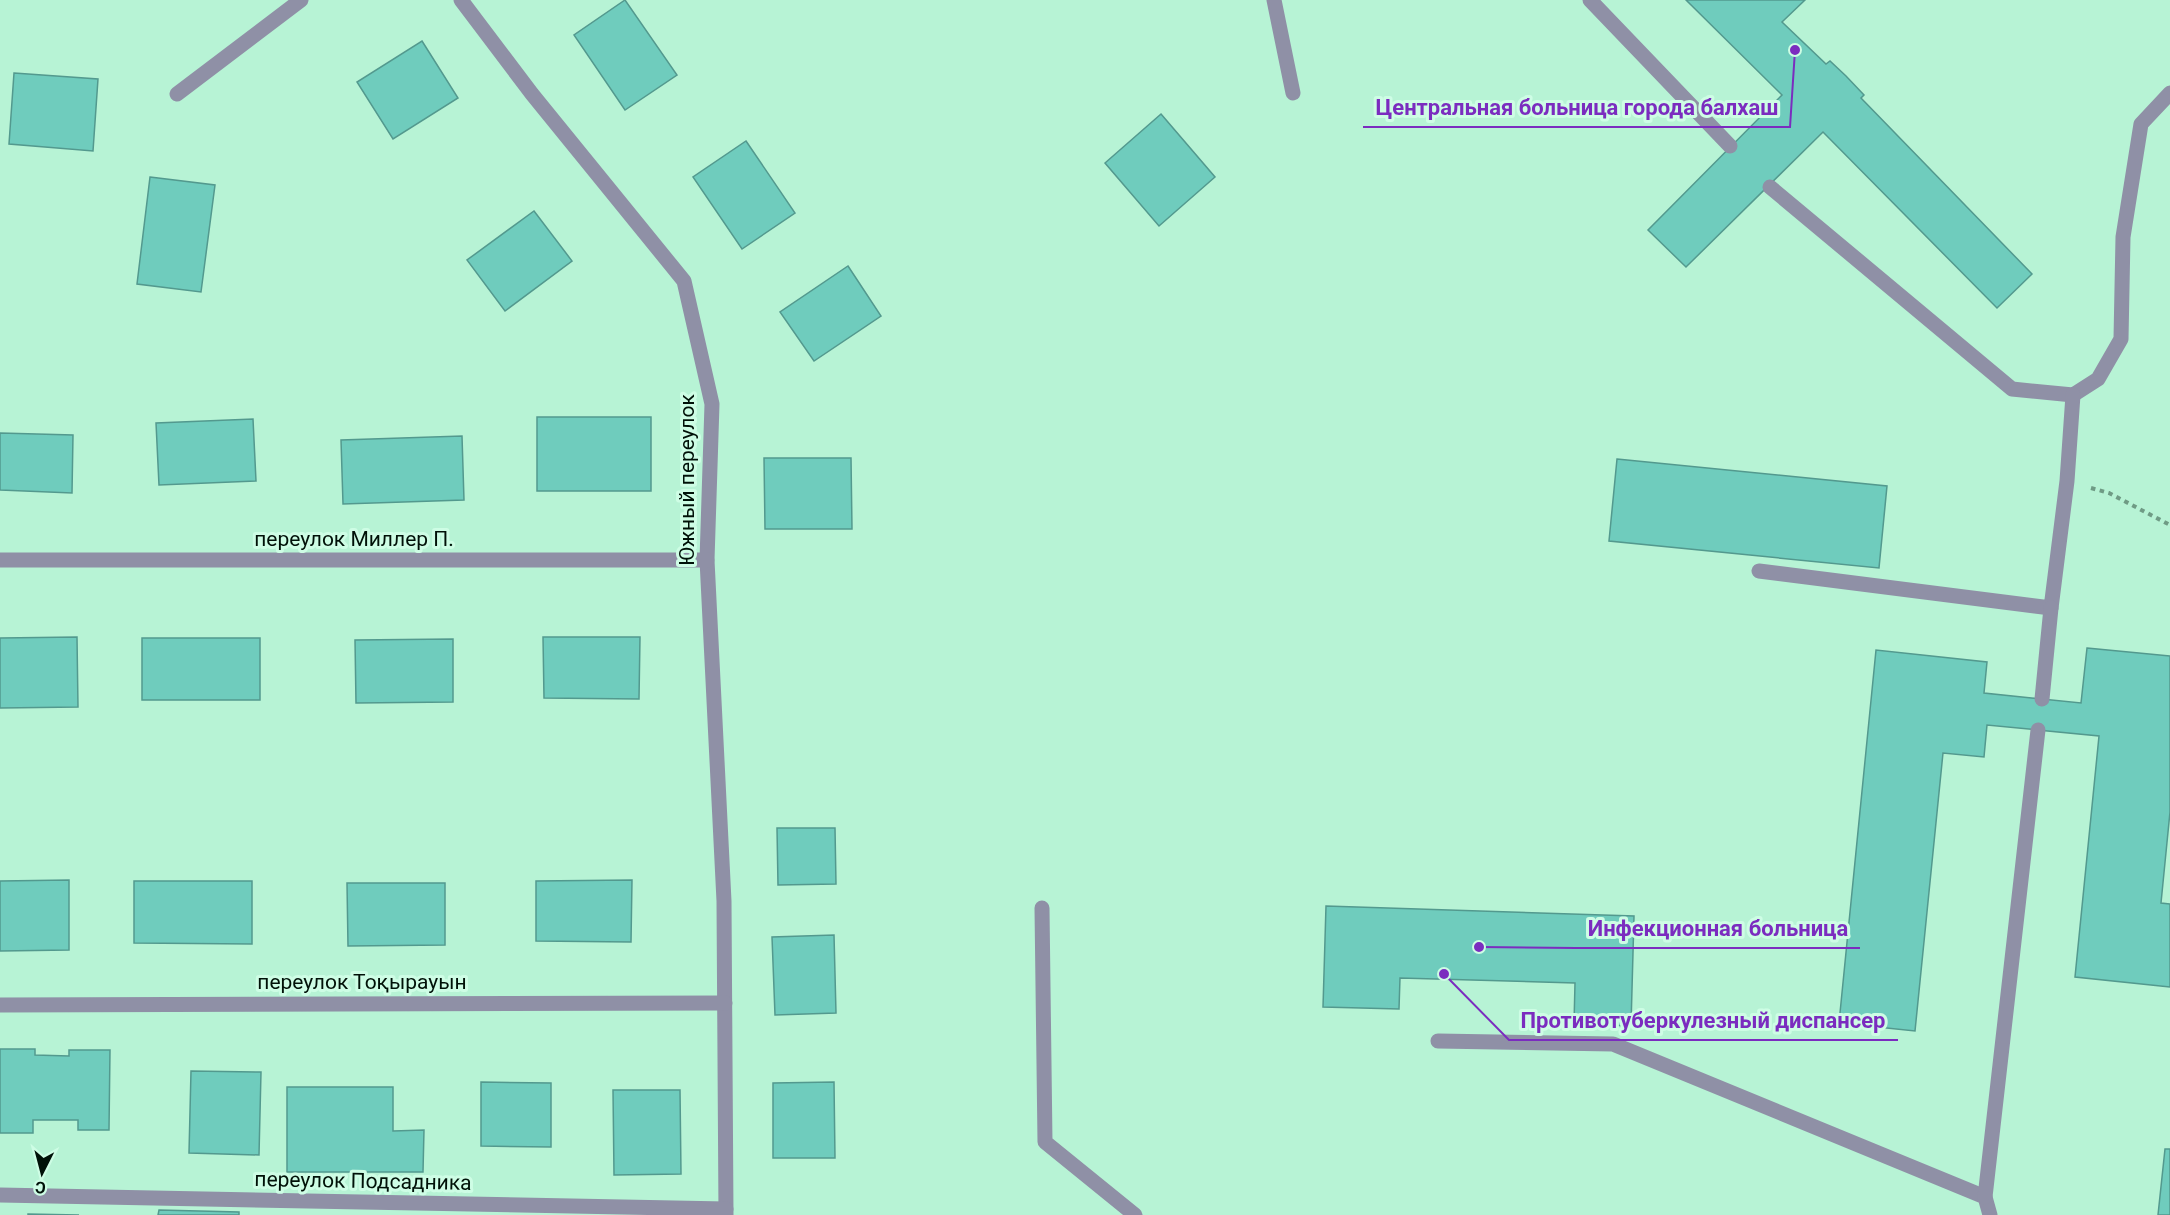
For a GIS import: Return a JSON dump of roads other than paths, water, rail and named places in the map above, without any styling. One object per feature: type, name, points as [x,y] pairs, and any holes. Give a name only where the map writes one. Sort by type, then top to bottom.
[{"type":"street","points":[[177,94],[301,0]]},
{"type":"street","name":"Южный переулок","points":[[461,0],[532,94],[684,281],[712,404],[707,561],[724,901],[726,1212]]},
{"type":"street","points":[[1274,0],[1293,93]]},
{"type":"street","points":[[1590,0],[1730,146]]},
{"type":"street","points":[[1770,187],[2012,389],[2073,395],[2098,379],[2121,339],[2123,237],[2141,124],[2170,93]]},
{"type":"street","points":[[2042,699],[2067,481],[2073,395]]},
{"type":"street","name":"переулок Миллер П.","points":[[0,560],[707,561]]},
{"type":"street","points":[[1759,571],[2051,608]]},
{"type":"street","points":[[1990,1215],[1985,1197],[2038,730]]},
{"type":"street","points":[[1042,908],[1045,1142],[1135,1215]]},
{"type":"street","name":"переулок Тоқырауын","points":[[0,1005],[725,1003]]},
{"type":"street","points":[[1438,1041],[1613,1044],[1985,1197]]},
{"type":"street","name":"переулок Подсадника","points":[[0,1195],[726,1212]]},
{"type":"place","name":"Центральная больница города балхаш","points":[[1795,50]]},
{"type":"place","name":"Инфекционная больница","points":[[1479,947]]},
{"type":"place","name":"Противотуберкулезный диспансер","points":[[1444,974]]}]
